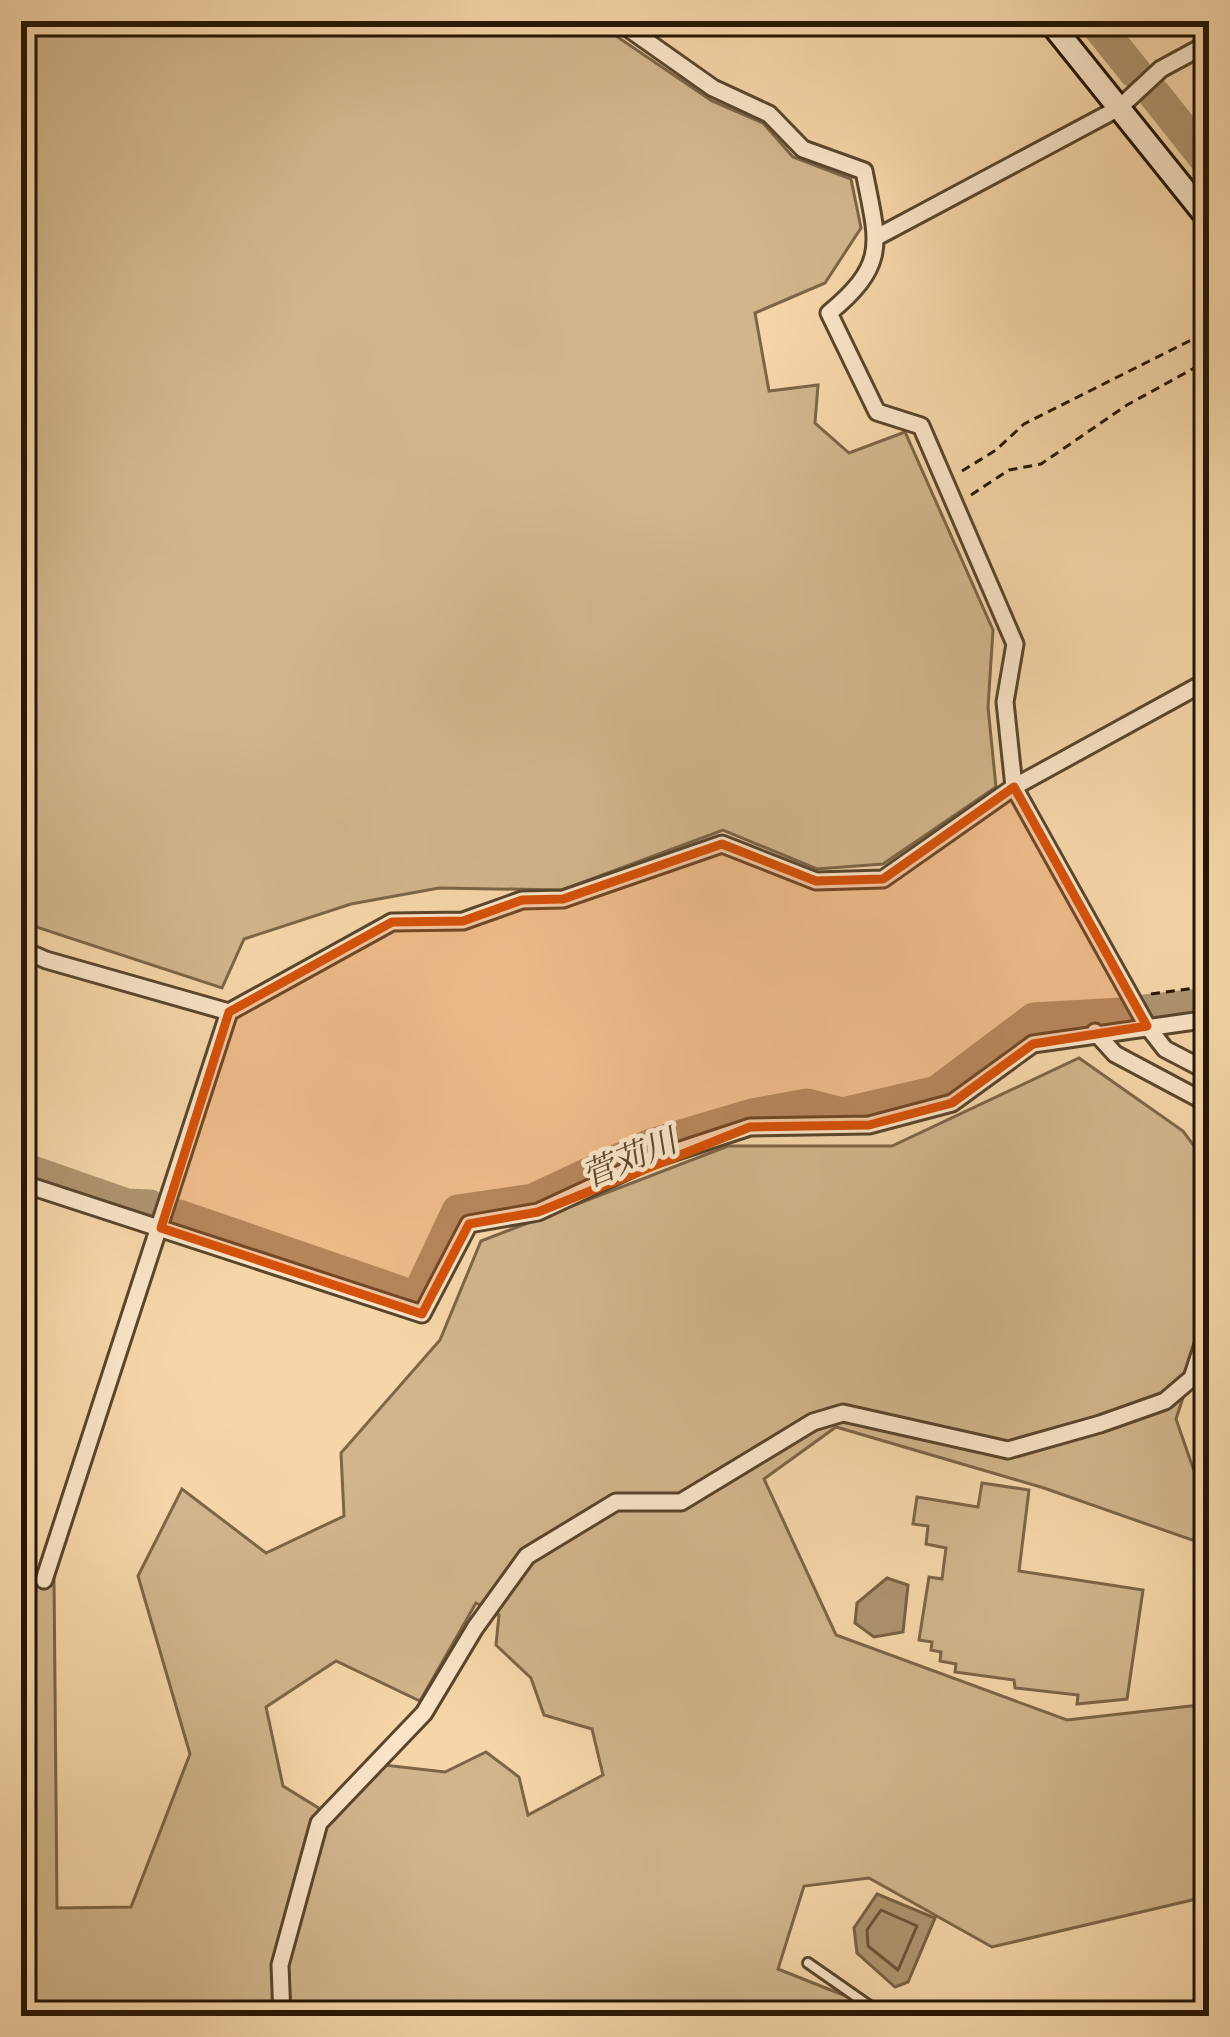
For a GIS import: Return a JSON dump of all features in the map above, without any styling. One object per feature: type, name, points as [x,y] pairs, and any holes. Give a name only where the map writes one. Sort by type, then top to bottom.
[{"type":"main road","points":[[1048,21],[1209,220]]},
{"type":"street","points":[[618,21],[713,88],[769,114],[803,149],[864,171],[877,237],[863,284],[829,313],[877,412],[921,426],[1015,644],[1006,702],[1015,787],[1147,1026],[1166,1048],[1209,1072]]},
{"type":"street","points":[[877,237],[1119,108],[1161,69],[1209,43]]},
{"type":"street","points":[[44,1580],[229,1012],[392,922],[463,921],[522,900],[563,899],[722,844],[816,881],[883,879],[1015,787],[1209,680]]},
{"type":"street","points":[[21,949],[46,961],[229,1012]]},
{"type":"street","points":[[21,1183],[422,1314],[469,1225],[538,1212],[650,1160],[750,1126],[869,1126],[952,1103],[1033,1044],[1209,1019]]},
{"type":"street","points":[[1095,1032],[1115,1054],[1209,1104]]},
{"type":"street","points":[[282,2016],[280,1965],[319,1823],[424,1714],[475,1628],[526,1556],[616,1502],[681,1502],[812,1422],[843,1413],[1008,1450],[1100,1424],[1165,1401],[1192,1378],[1209,1327]]},
{"type":"lane","points":[[808,1963],[884,2016]]},
{"type":"lane","points":[[915,2016],[925,2012],[934,2016]]},
{"type":"path","points":[[652,44],[695,21]]},
{"type":"path","points":[[945,482],[996,450],[1024,424],[1209,331]]},
{"type":"path","points":[[955,505],[1009,470],[1040,464],[1127,405],[1209,360]]},
{"type":"path","points":[[1131,996],[1209,986]]},
{"type":"highlighted area","points":[[1014,787],[1147,1026],[1033,1044],[952,1103],[869,1125],[750,1127],[538,1212],[469,1224],[422,1314],[161,1228],[229,1012],[392,922],[463,921],[522,900],[563,899],[722,844],[816,881],[883,879]]},
{"type":"shaded area","points":[[21,21],[594,21],[712,101],[763,123],[793,157],[851,179],[861,228],[825,283],[755,313],[769,391],[818,385],[815,423],[849,453],[905,432],[993,630],[988,707],[996,787],[883,864],[817,869],[723,830],[562,890],[439,888],[351,904],[244,939],[222,988],[21,922]]},
{"type":"shaded area","points":[[1079,1058],[1183,1131],[1209,1166],[1209,1318],[1176,1419],[1209,1514],[1209,1546],[1044,1488],[836,1427],[764,1479],[836,1635],[1067,1720],[1209,1704],[1209,1896],[992,1947],[869,1878],[804,1886],[778,1969],[896,2016],[21,2016],[21,1584],[54,1577],[57,1908],[131,1907],[190,1754],[138,1576],[182,1489],[266,1553],[344,1516],[341,1453],[440,1340],[481,1241],[728,1146],[892,1146]],"holes":[[[476,1603],[499,1615],[496,1645],[531,1678],[544,1715],[592,1729],[603,1775],[528,1815],[519,1777],[486,1752],[445,1772],[367,1763],[322,1810],[283,1786],[266,1707],[336,1661],[420,1701]]]},
{"type":"shaded area","points":[[982,1483],[1029,1490],[1019,1571],[1143,1590],[1127,1699],[1077,1704],[1078,1695],[1015,1688],[1014,1680],[955,1672],[956,1664],[940,1661],[941,1652],[931,1650],[932,1642],[919,1640],[929,1577],[942,1579],[946,1548],[926,1544],[928,1526],[913,1524],[917,1497],[978,1507]]},
{"type":"water","points":[[887,1578],[908,1585],[903,1632],[874,1637],[855,1623],[857,1603]]},
{"type":"water","points":[[877,1894],[935,1918],[908,1982],[895,1987],[857,1953],[854,1928]]},
{"type":"waterway","points":[[1094,21],[1135,72]]},
{"type":"waterway","points":[[1155,95],[1209,163]]},
{"type":"waterway","name":"菅苅川","points":[[1145,1011],[1209,1004]]},
{"type":"waterway","name":"菅苅川","points":[[179,1216],[417,1298],[458,1211],[533,1200],[651,1145],[752,1115],[807,1105],[842,1114],[937,1092],[1034,1019],[1121,1014]]},
{"type":"waterway","name":"菅苅川","points":[[21,1168],[127,1205],[150,1206]]}]
